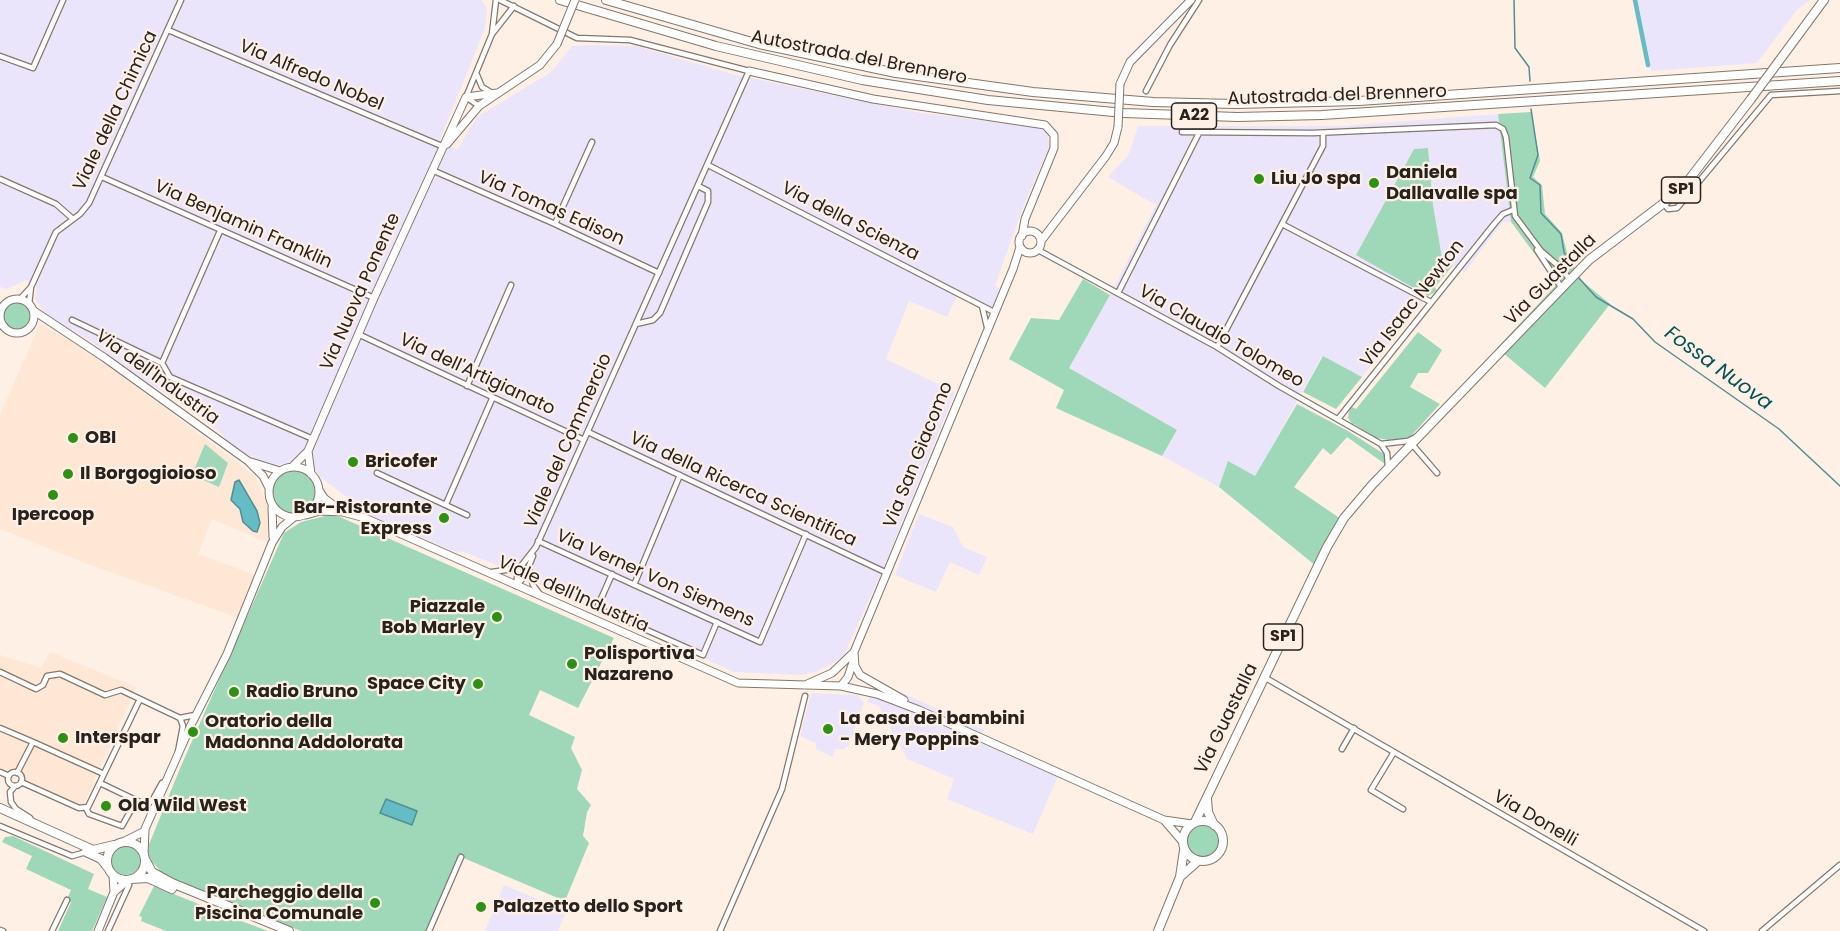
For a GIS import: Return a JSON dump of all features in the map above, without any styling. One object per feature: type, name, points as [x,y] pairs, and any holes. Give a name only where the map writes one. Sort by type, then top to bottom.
[{"type":"highway","name":"Autostrada del Brennero","points":[[560,0],[716,46],[862,80],[988,100],[1124,113],[1237,117],[1332,115],[1840,81]]},
{"type":"highway","name":"Autostrada del Brennero","points":[[606,0],[759,44],[885,71],[992,87],[1134,100],[1235,104],[1359,101],[1840,68]]},
{"type":"main road","name":"Via Guastalla","points":[[1194,823],[1327,547],[1344,518],[1388,468],[1578,270],[1607,245],[1665,205],[1697,172],[1824,0]]},
{"type":"main road","name":"Via Guastalla","points":[[1206,798],[1208,812],[1214,825]]},
{"type":"main road","points":[[0,808],[93,850],[125,841],[137,845],[152,872],[172,883],[289,931]]},
{"type":"main road","points":[[0,813],[87,852],[101,860],[111,871],[129,881],[148,878],[275,931]]},
{"type":"main road","points":[[1158,931],[1180,877],[1184,834],[1194,823],[1205,821],[1214,825],[1222,834],[1220,852],[1210,860],[1198,861],[1192,858],[1183,845]]},
{"type":"main road","points":[[111,871],[107,856],[114,845]]},
{"type":"main road","points":[[129,881],[142,870],[144,857]]},
{"type":"main road","points":[[1180,877],[1198,861]]},
{"type":"street","points":[[0,56],[33,68],[63,0]]},
{"type":"street","name":"Viale della Chimica","points":[[30,304],[31,287],[53,237],[89,203],[181,0]]},
{"type":"street","points":[[492,34],[498,0],[577,38],[630,40],[749,71]]},
{"type":"street","name":"Via Nuova Ponente","points":[[444,147],[478,106],[540,65],[557,44],[575,0]]},
{"type":"street","points":[[1020,247],[1029,253],[1040,245],[1112,147],[1118,127],[1120,84],[1130,62],[1191,0]]},
{"type":"street","points":[[1146,91],[1170,45],[1199,0]]},
{"type":"street","points":[[492,34],[514,6]]},
{"type":"street","name":"Via Alfredo Nobel","points":[[168,30],[444,147]]},
{"type":"street","name":"Via Nuova Ponente","points":[[292,467],[308,451],[374,298],[466,98],[492,34]]},
{"type":"street","name":"Viale del Commercio","points":[[521,566],[536,547],[749,71]]},
{"type":"street","name":"Via San Giacomo","points":[[749,71],[879,100],[1045,124],[1054,135],[1054,148],[1027,213],[1013,269],[853,656],[848,677],[841,686]]},
{"type":"street","points":[[477,73],[482,87],[490,93],[497,93]]},
{"type":"street","points":[[1665,205],[1668,209],[1677,208],[1771,95],[1840,91]]},
{"type":"street","points":[[466,98],[497,93]]},
{"type":"street","points":[[466,98],[478,106]]},
{"type":"street","points":[[456,118],[465,121]]},
{"type":"street","points":[[1182,132],[1199,134],[1323,133],[1496,125],[1503,129],[1506,137],[1513,210],[1561,287]]},
{"type":"street","points":[[1216,346],[1323,146],[1323,133]]},
{"type":"street","points":[[1118,293],[1199,134]]},
{"type":"street","points":[[555,224],[592,142]]},
{"type":"street","name":"Via della Scienza","points":[[708,165],[994,312]]},
{"type":"street","name":"Via Tomas Edison","points":[[432,170],[659,273]]},
{"type":"street","name":"Via Benjamin Franklin","points":[[102,177],[374,298]]},
{"type":"street","points":[[0,179],[56,204],[74,219]]},
{"type":"street","points":[[636,324],[653,320],[660,313],[708,202],[708,191],[698,186]]},
{"type":"street","name":"Via Isaac Newton","points":[[1338,419],[1495,223],[1503,214],[1513,210]]},
{"type":"street","points":[[1027,213],[1028,227],[1035,233],[1040,245]]},
{"type":"street","points":[[1282,224],[1431,302]]},
{"type":"street","points":[[162,363],[220,231]]},
{"type":"street","points":[[1022,236],[1048,232]]},
{"type":"street","points":[[1526,232],[1543,253],[1563,268],[1569,279]]},
{"type":"street","name":"Via Claudio Tolomeo","points":[[1040,245],[1047,253],[1216,346],[1381,444]]},
{"type":"street","name":"Via San Giacomo","points":[[1013,269],[1029,253]]},
{"type":"street","points":[[1563,268],[1578,270]]},
{"type":"street","points":[[1551,269],[1569,279]]},
{"type":"street","points":[[467,386],[511,285]]},
{"type":"street","name":"Viale della Chimica","points":[[16,299],[31,287]]},
{"type":"street","points":[[0,299],[16,299],[30,304],[34,311],[32,324]]},
{"type":"street","points":[[16,299],[0,313],[2,326],[18,332],[32,324],[47,322]]},
{"type":"street","points":[[980,304],[985,313],[987,330]]},
{"type":"street","name":"Via dell'Industria","points":[[34,311],[47,322],[90,347],[248,460],[263,476],[269,488]]},
{"type":"street","points":[[72,320],[162,363],[170,377],[313,439]]},
{"type":"street","name":"Via dell'Artigianato","points":[[358,334],[492,399],[584,440]]},
{"type":"street","points":[[446,504],[492,399]]},
{"type":"street","name":"Via della Ricerca Scientifica","points":[[588,432],[887,573]]},
{"type":"street","points":[[1388,468],[1388,458],[1381,444],[1408,441],[1420,435]]},
{"type":"street","points":[[1389,443],[1400,456]]},
{"type":"street","points":[[1412,443],[1437,473]]},
{"type":"street","points":[[1384,449],[1400,456]]},
{"type":"street","name":"Via Nuova Ponente","points":[[308,451],[310,474]]},
{"type":"street","name":"Via dell'Industria","points":[[248,460],[280,471]]},
{"type":"street","points":[[144,857],[145,831],[227,654],[272,543],[282,527],[293,518],[306,514],[316,504],[319,489],[310,474],[292,467],[280,471],[269,488],[274,523],[272,543]]},
{"type":"street","points":[[377,472],[467,515]]},
{"type":"street","points":[[634,585],[680,475]]},
{"type":"street","name":"Viale dell'Industria","points":[[319,489],[324,498],[343,512]]},
{"type":"street","points":[[271,504],[280,514],[293,518]]},
{"type":"street","name":"Viale dell'Industria","points":[[306,514],[320,511],[343,512],[373,521],[731,681],[747,685],[841,686],[877,694],[919,710],[1164,820],[1194,823]]},
{"type":"street","name":"Via Verner Von Siemens","points":[[538,541],[760,642],[807,534]]},
{"type":"street","points":[[516,586],[523,580],[536,547]]},
{"type":"street","points":[[482,570],[500,573],[521,566]]},
{"type":"street","points":[[516,586],[521,566]]},
{"type":"street","points":[[529,568],[533,585],[543,597]]},
{"type":"street","points":[[612,574],[597,608],[703,655],[717,622]]},
{"type":"street","points":[[853,656],[857,672],[863,678],[919,710]]},
{"type":"street","name":"Via San Giacomo","points":[[800,686],[832,673],[853,656]]},
{"type":"street","points":[[841,686],[838,675],[842,665]]},
{"type":"street","points":[[0,672],[36,689],[43,685],[47,676],[60,674],[105,695],[121,690],[180,718],[198,713]]},
{"type":"street","name":"Via Donelli","points":[[1264,677],[1704,931]]},
{"type":"street","points":[[720,931],[782,789],[806,696]]},
{"type":"street","points":[[21,782],[79,808],[86,808],[91,804],[140,699]]},
{"type":"street","points":[[178,757],[177,747],[183,726],[180,718]]},
{"type":"street","points":[[0,728],[104,774]]},
{"type":"street","points":[[1342,749],[1354,728]]},
{"type":"street","points":[[0,772],[9,776],[17,773],[33,742]]},
{"type":"street","points":[[1394,752],[1371,790],[1403,809]]},
{"type":"street","points":[[17,773],[21,777],[21,782]]},
{"type":"street","points":[[9,776],[9,782],[15,786]]},
{"type":"street","points":[[21,782],[10,792],[12,806],[41,826]]},
{"type":"street","points":[[100,783],[146,805],[152,801],[163,782],[167,782]]},
{"type":"street","points":[[86,808],[89,814],[122,826],[135,801]]},
{"type":"street","name":"Viale dell'Industria","points":[[1164,820],[1183,845]]},
{"type":"street","points":[[0,827],[72,856],[87,852]]},
{"type":"street","points":[[125,841],[145,831]]},
{"type":"street","points":[[429,931],[461,857]]},
{"type":"street","points":[[1762,931],[1840,865]]},
{"type":"street","points":[[98,931],[114,892],[111,871]]},
{"type":"street","points":[[114,892],[129,881]]},
{"type":"street","points":[[108,931],[129,881]]},
{"type":"street","points":[[52,931],[67,900]]},
{"type":"shaded area","points":[[0,0],[481,0],[487,9],[485,28],[440,140],[457,150],[477,117],[551,72],[572,46],[584,45],[636,46],[736,75],[921,113],[1039,127],[1046,131],[1050,145],[1023,207],[995,286],[1009,293],[997,316],[957,296],[947,317],[909,301],[886,359],[955,392],[884,567],[843,657],[816,672],[801,675],[734,672],[502,567],[464,552],[453,551],[373,517],[320,477],[313,465],[314,456],[302,451],[295,460],[275,467],[231,445],[221,433],[181,403],[141,379],[89,340],[47,316],[35,299],[37,285],[26,280],[7,289],[0,287]]},
{"type":"shaded area","points":[[1636,0],[1810,0],[1796,11],[1757,63],[1651,71]]},
{"type":"shaded area","points":[[1498,114],[1511,222],[1503,222],[1465,272],[1442,259],[1433,205],[1428,148],[1414,149],[1356,255],[1418,287],[1417,291],[1427,297],[1362,377],[1322,356],[1255,477],[1228,461],[1219,487],[1162,456],[1177,431],[1069,368],[1156,205],[1108,177],[1129,154],[1138,126],[1342,126]]},
{"type":"shaded area","points":[[40,324],[72,342],[116,372],[255,476],[270,513],[268,543],[212,519],[198,554],[255,575],[239,618],[88,564],[0,529],[0,415]]},
{"type":"shaded area","points":[[919,514],[953,527],[963,547],[987,557],[979,575],[950,562],[936,592],[895,575]]},
{"type":"shaded area","points":[[50,652],[136,687],[82,808],[26,782],[23,773],[17,771],[6,774],[0,771],[0,655],[41,668]]},
{"type":"shaded area","points":[[876,681],[984,730],[981,736],[1060,771],[1033,834],[947,799],[954,779],[907,759],[879,706],[867,702]]},
{"type":"shaded area","name":"La casa dei bambini - Mery Poppins","points":[[811,693],[858,695],[864,703],[849,745],[844,749],[835,749],[833,757],[816,749],[816,743],[800,736]]},
{"type":"shaded area","points":[[504,885],[566,911],[558,931],[485,931]]},
{"type":"green space","points":[[1531,112],[1540,161],[1533,177],[1542,185],[1545,214],[1562,233],[1568,256],[1582,281],[1610,304],[1545,388],[1497,348],[1557,284],[1511,222],[1498,114]]},
{"type":"green space","points":[[1428,148],[1433,205],[1442,258],[1453,265],[1435,287],[1437,291],[1428,296],[1356,255],[1414,149]]},
{"type":"green space","points":[[1083,279],[1110,295],[1069,368],[1177,430],[1162,456],[1056,408],[1064,390],[1009,359],[1031,318],[1059,320]]},
{"type":"green space","points":[[17,301],[27,305],[31,315],[27,325],[17,329],[7,325],[3,315],[7,305]]},
{"type":"green space","points":[[1418,332],[1442,350],[1428,373],[1418,373],[1410,387],[1440,404],[1411,436],[1396,441],[1376,438],[1353,425],[1348,418],[1349,411],[1352,407],[1356,409]]},
{"type":"green space","points":[[1323,356],[1362,377],[1336,409],[1303,392]]},
{"type":"green space","points":[[1297,404],[1348,431],[1384,454],[1385,459],[1385,464],[1347,437],[1331,455],[1323,448],[1294,487],[1338,517],[1342,517],[1316,566],[1219,487],[1228,461],[1255,476]]},
{"type":"green space","points":[[205,444],[228,463],[219,487],[192,475]]},
{"type":"green space","points":[[294,471],[309,478],[316,493],[309,508],[294,515],[279,508],[272,493],[279,478]]},
{"type":"green space","points":[[329,515],[340,517],[614,638],[578,708],[540,690],[529,715],[575,737],[571,748],[582,770],[577,789],[591,805],[587,812],[583,836],[589,843],[565,901],[461,857],[428,931],[301,931],[160,875],[159,869],[150,860],[148,847],[181,766],[284,533],[301,522]]},
{"type":"green space","points":[[1203,824],[1215,829],[1220,841],[1215,853],[1203,858],[1191,853],[1186,841],[1191,829]]},
{"type":"green space","points":[[13,836],[94,874],[88,889],[107,897],[92,931],[58,931],[71,902],[67,899],[71,890],[26,869],[32,856],[2,842],[5,837]]},
{"type":"green space","points":[[126,845],[137,849],[141,860],[137,871],[126,875],[115,871],[111,860],[115,849]]},
{"type":"green space","points":[[154,886],[268,931],[166,931],[141,921],[142,917],[139,916]]},
{"type":"water","points":[[239,480],[257,511],[260,523],[257,532],[243,522],[240,509],[231,500],[235,482]]},
{"type":"water","points":[[386,799],[417,811],[412,825],[380,813]]},
{"type":"waterway","name":"Fossa Nuova","points":[[1514,0],[1515,48],[1529,67],[1530,81]]},
{"type":"waterway","points":[[1635,0],[1648,65]]},
{"type":"waterway","name":"Fossa Nuova","points":[[1531,109],[1538,155],[1530,178],[1540,185],[1541,213],[1561,234],[1564,252],[1572,267]]},
{"type":"waterway","name":"Fossa Nuova","points":[[1578,277],[1596,297],[1633,319],[1655,342],[1779,429],[1840,486]]},
{"type":"place","name":"Liu Jo spa","points":[[1259,179]]},
{"type":"place","name":"Daniela Dallavalle spa","points":[[1374,183]]},
{"type":"place","name":"OBI","points":[[73,438]]},
{"type":"place","name":"Bricofer","points":[[353,462]]},
{"type":"place","name":"Il Borgogioioso","points":[[68,474]]},
{"type":"place","name":"Ipercoop","points":[[53,495]]},
{"type":"place","name":"Bar-Ristorante Express","points":[[444,518]]},
{"type":"place","name":"Piazzale Bob Marley","points":[[497,617]]},
{"type":"place","name":"Polisportiva Nazareno","points":[[572,664]]},
{"type":"place","name":"Space City","points":[[478,684]]},
{"type":"place","name":"Radio Bruno","points":[[234,692]]},
{"type":"place","name":"La casa dei bambini - Mery Poppins","points":[[828,729]]},
{"type":"place","name":"Oratorio della Madonna Addolorata","points":[[193,732]]},
{"type":"place","name":"Interspar","points":[[63,738]]},
{"type":"place","name":"Old Wild West","points":[[106,806]]},
{"type":"place","name":"Parcheggio della Piscina Comunale","points":[[375,903]]},
{"type":"place","name":"Palazetto dello Sport","points":[[481,907]]}]
